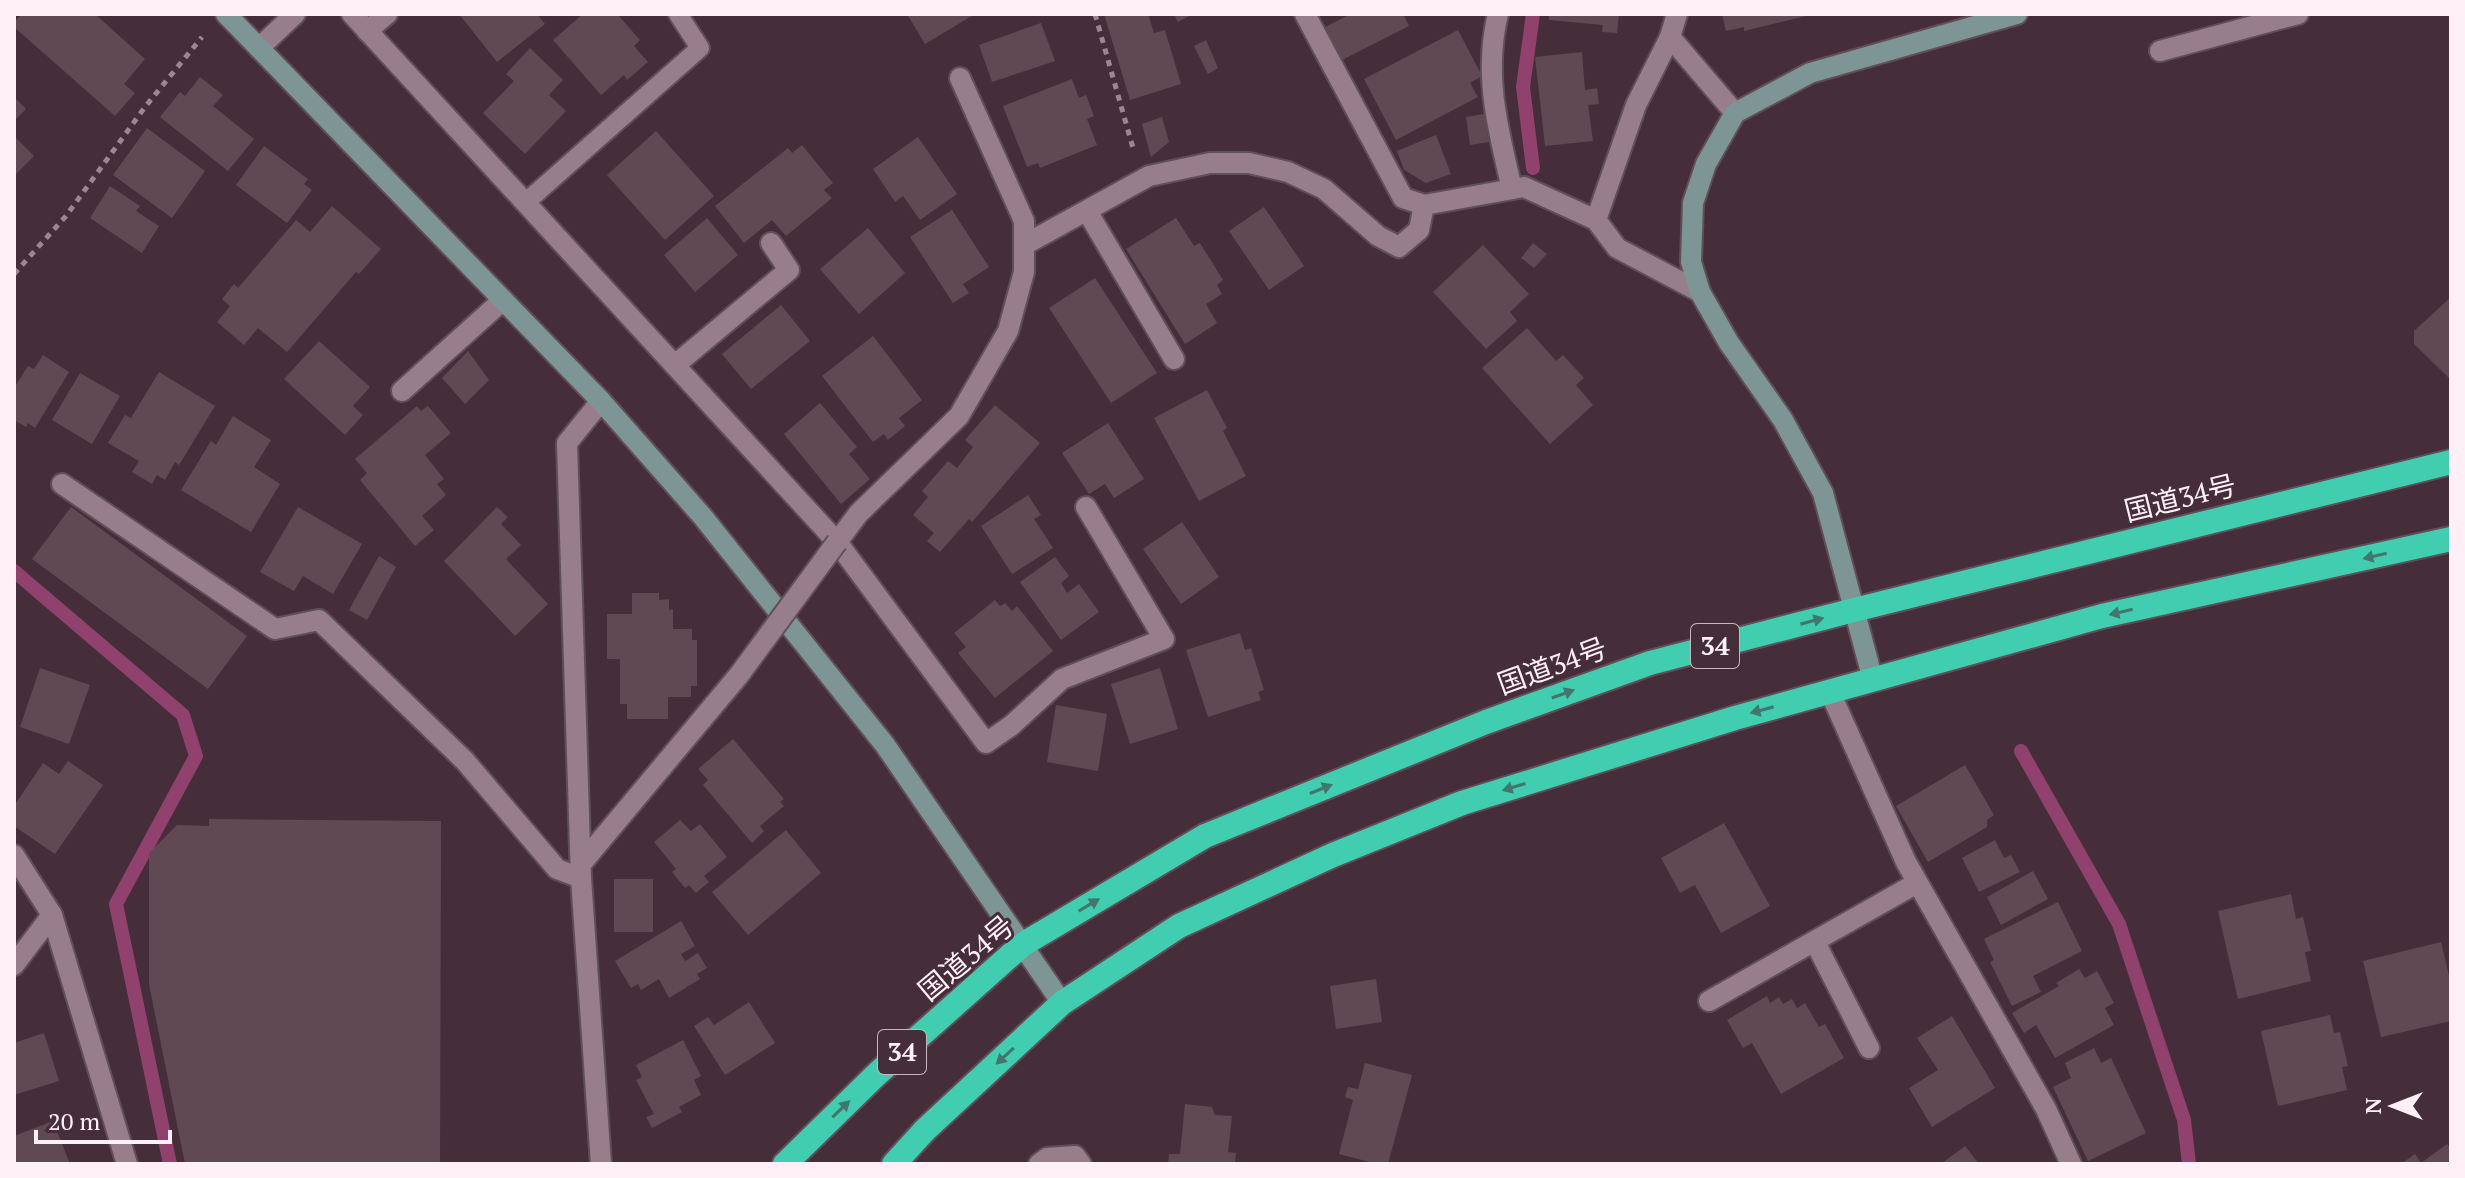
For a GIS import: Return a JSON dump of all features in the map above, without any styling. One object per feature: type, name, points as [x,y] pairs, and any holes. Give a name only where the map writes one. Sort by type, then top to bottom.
[{"type":"highway","name":"国道34号","points":[[785,1164],[877,1074],[1022,945],[1205,836],[1486,722],[1650,663],[2451,462]]},
{"type":"highway","name":"34","points":[[894,1164],[925,1130],[1062,1003],[1179,926],[1333,855],[1448,808],[1735,718],[2102,616],[2451,539]]},
{"type":"street","points":[[259,48],[295,14]]},
{"type":"street","points":[[352,14],[837,542],[986,743],[1012,725],[1062,679],[1164,639],[1086,507]]},
{"type":"street","points":[[367,31],[387,14]]},
{"type":"street","points":[[1305,14],[1403,198],[1424,205],[1524,187],[1596,220],[1617,248],[1700,292]]},
{"type":"street","points":[[1498,14],[1490,55],[1493,98],[1512,189]]},
{"type":"street","points":[[1596,220],[1636,105],[1670,37],[1677,14]]},
{"type":"street","points":[[1873,680],[1823,493],[1783,420],[1729,343],[1700,292],[1691,262],[1693,203],[1706,164],[1735,113],[1810,73],[2017,14]]},
{"type":"street","points":[[2160,51],[2298,14]]},
{"type":"street","points":[[218,20],[259,48],[601,401],[703,517],[885,745],[1062,1003]]},
{"type":"street","points":[[1670,37],[1735,113]]},
{"type":"street","points":[[581,871],[739,675],[859,513],[959,416],[1008,331],[1024,272],[1024,221],[960,78]]},
{"type":"street","points":[[1024,245],[1142,180],[1210,163],[1249,163],[1288,172],[1324,189],[1378,236],[1399,247],[1419,230],[1424,205]]},
{"type":"street","points":[[1087,211],[1174,359]]},
{"type":"street","points":[[675,365],[789,270],[771,243]]},
{"type":"street","points":[[402,391],[503,300]]},
{"type":"street","points":[[601,401],[567,443],[581,871],[601,1164]]},
{"type":"street","points":[[62,484],[275,629],[319,620],[465,761],[557,869],[581,871]]},
{"type":"street","points":[[1830,692],[1917,883],[2046,1109],[2071,1164]]},
{"type":"street","points":[[14,855],[52,915],[127,1164]]},
{"type":"street","points":[[1709,1001],[1917,883]]},
{"type":"street","points":[[14,965],[52,915]]},
{"type":"street","points":[[1815,942],[1869,1048]]},
{"type":"street","points":[[1039,1164],[1047,1158],[1075,1156],[1081,1164]]},
{"type":"lane","points":[[525,203],[700,48],[678,14]]},
{"type":"path","points":[[1095,14],[1142,180]]},
{"type":"path","points":[[14,274],[66,216],[145,107],[218,20]]},
{"type":"building","points":[[22,14],[95,14],[145,59],[124,84],[135,93],[115,116],[14,27],[14,22]]},
{"type":"building","points":[[459,14],[537,14],[545,24],[497,62]]},
{"type":"building","points":[[583,14],[617,14],[640,40],[634,46],[648,62],[627,80],[624,75],[601,95],[553,40]]},
{"type":"building","points":[[907,14],[975,14],[925,44]]},
{"type":"building","points":[[1104,14],[1148,14],[1154,33],[1165,30],[1181,84],[1130,100]]},
{"type":"building","points":[[1174,14],[1193,14],[1178,22]]},
{"type":"building","points":[[1351,14],[1403,14],[1409,26],[1342,60],[1325,27]]},
{"type":"building","points":[[1549,14],[1619,14],[1617,33],[1602,32],[1603,25],[1549,20]]},
{"type":"building","points":[[1722,14],[1810,15],[1744,31],[1744,27],[1726,31]]},
{"type":"building","points":[[1041,23],[1055,61],[992,82],[979,45]]},
{"type":"building","points":[[1458,30],[1482,76],[1470,83],[1478,97],[1396,140],[1364,79]]},
{"type":"building","points":[[1206,40],[1218,68],[1208,74],[1194,46]]},
{"type":"building","points":[[530,48],[563,80],[549,95],[566,111],[525,154],[483,113],[514,81],[506,74]]},
{"type":"building","points":[[1582,52],[1585,90],[1597,88],[1599,104],[1588,105],[1593,141],[1545,146],[1535,57]]},
{"type":"building","points":[[200,77],[223,95],[213,106],[254,139],[228,171],[160,117],[180,92],[185,96]]},
{"type":"building","points":[[1072,79],[1079,98],[1086,95],[1094,116],[1087,119],[1097,145],[1040,168],[1038,163],[1027,167],[1003,106]]},
{"type":"building","points":[[16,99],[26,109],[14,121],[14,101]]},
{"type":"building","points":[[1484,114],[1489,142],[1470,145],[1466,117]]},
{"type":"building","points":[[1162,117],[1169,142],[1151,157],[1142,124]]},
{"type":"building","points":[[147,128],[205,171],[172,218],[113,175]]},
{"type":"building","points":[[656,131],[714,196],[665,240],[607,175]]},
{"type":"building","points":[[1436,135],[1451,174],[1426,183],[1404,170],[1397,151]]},
{"type":"building","points":[[14,136],[34,156],[14,176]]},
{"type":"building","points":[[918,137],[957,194],[920,220],[903,196],[895,202],[873,169]]},
{"type":"building","points":[[802,145],[833,183],[824,190],[832,198],[786,236],[772,220],[744,243],[715,206],[788,148],[792,153]]},
{"type":"building","points":[[264,146],[308,179],[304,184],[312,190],[287,223],[236,185]]},
{"type":"building","points":[[110,186],[140,206],[136,211],[159,226],[142,253],[90,218]]},
{"type":"building","points":[[332,206],[381,249],[359,274],[356,272],[287,352],[258,328],[244,345],[217,322],[230,306],[222,299],[234,284],[238,288],[296,220],[310,232]]},
{"type":"building","points":[[1264,207],[1304,266],[1269,290],[1229,231]]},
{"type":"building","points":[[952,210],[989,267],[963,284],[969,293],[953,303],[910,237]]},
{"type":"building","points":[[707,218],[738,255],[695,292],[664,255]]},
{"type":"building","points":[[1176,218],[1194,246],[1200,243],[1223,280],[1217,285],[1222,294],[1206,304],[1217,323],[1185,344],[1126,249]]},
{"type":"building","points":[[868,228],[905,273],[859,314],[820,269]]},
{"type":"building","points":[[1533,243],[1547,254],[1534,268],[1521,258]]},
{"type":"building","points":[[1483,245],[1529,294],[1510,312],[1517,321],[1486,349],[1433,292]]},
{"type":"building","points":[[1095,278],[1157,373],[1111,403],[1049,308]]},
{"type":"building","points":[[2451,297],[2451,380],[2414,344],[2414,331]]},
{"type":"building","points":[[781,305],[810,341],[751,389],[722,354]]},
{"type":"building","points":[[1527,328],[1556,361],[1563,355],[1584,378],[1576,385],[1593,405],[1550,444],[1482,368]]},
{"type":"building","points":[[873,336],[922,400],[899,418],[905,426],[888,440],[884,434],[873,442],[822,376]]},
{"type":"building","points":[[319,341],[370,387],[353,406],[363,415],[345,435],[284,379]]},
{"type":"building","points":[[468,351],[489,380],[465,404],[442,378]]},
{"type":"building","points":[[43,355],[69,372],[35,428],[28,423],[26,427],[14,420],[14,388],[28,366],[34,369]]},
{"type":"building","points":[[159,372],[215,406],[179,465],[175,462],[165,480],[157,475],[152,484],[132,472],[139,461],[108,443],[125,415],[131,418]]},
{"type":"building","points":[[80,373],[120,396],[92,444],[52,420]]},
{"type":"building","points":[[1207,390],[1227,428],[1223,431],[1246,476],[1199,501],[1154,418]]},
{"type":"building","points":[[820,403],[857,447],[849,454],[870,479],[841,504],[784,434]]},
{"type":"building","points":[[995,405],[1040,443],[972,522],[969,519],[940,552],[927,541],[934,533],[913,515],[928,497],[922,491],[948,461],[957,468],[973,447],[965,440]]},
{"type":"building","points":[[417,406],[421,411],[428,406],[451,433],[425,455],[444,479],[437,484],[446,495],[422,516],[434,530],[415,546],[360,480],[367,473],[355,459]]},
{"type":"building","points":[[233,416],[271,440],[254,467],[280,484],[251,532],[181,490],[211,441],[216,445]]},
{"type":"building","points":[[1108,423],[1144,479],[1114,498],[1105,484],[1089,494],[1062,453]]},
{"type":"building","points":[[1028,495],[1041,515],[1034,519],[1053,548],[1012,574],[981,526]]},
{"type":"building","points":[[71,507],[247,636],[208,689],[32,559]]},
{"type":"building","points":[[298,507],[362,544],[333,594],[303,576],[294,591],[260,572]]},
{"type":"building","points":[[497,507],[508,517],[501,524],[521,545],[506,559],[548,604],[515,636],[444,561]]},
{"type":"building","points":[[1182,522],[1219,577],[1181,604],[1143,549]]},
{"type":"building","points":[[379,556],[396,567],[367,620],[349,610]]},
{"type":"building","points":[[1055,557],[1069,576],[1061,583],[1067,593],[1079,584],[1099,612],[1061,640],[1020,582]]},
{"type":"building","points":[[632,593],[659,593],[659,600],[669,599],[669,610],[673,609],[673,629],[692,629],[692,640],[697,640],[697,686],[691,686],[691,697],[668,697],[668,719],[627,719],[627,704],[620,704],[620,659],[607,659],[607,614],[632,614]]},
{"type":"building","points":[[995,600],[1000,606],[1005,603],[1012,611],[1017,606],[1053,651],[995,698],[958,653],[966,647],[954,633]]},
{"type":"building","points":[[1240,633],[1245,650],[1251,648],[1264,690],[1258,692],[1261,700],[1208,717],[1186,650]]},
{"type":"building","points":[[40,668],[90,685],[69,744],[20,727]]},
{"type":"building","points":[[1160,668],[1178,729],[1130,744],[1111,684]]},
{"type":"building","points":[[1056,705],[1107,714],[1098,771],[1047,762]]},
{"type":"building","points":[[733,739],[784,799],[780,802],[784,806],[760,826],[764,831],[752,843],[703,785],[708,780],[698,769]]},
{"type":"building","points":[[68,761],[103,785],[55,854],[14,826],[14,806],[43,763],[59,774]]},
{"type":"building","points":[[1965,765],[1994,815],[1987,820],[1987,827],[1928,862],[1896,806]]},
{"type":"building","points":[[209,819],[441,821],[440,1164],[185,1164],[149,984],[149,853],[177,825],[209,826]]},
{"type":"building","points":[[680,820],[691,831],[700,824],[727,857],[704,876],[709,882],[696,893],[689,885],[685,888],[672,872],[676,869],[654,842]]},
{"type":"building","points":[[1724,823],[1770,906],[1721,933],[1695,885],[1680,893],[1661,858]]},
{"type":"building","points":[[786,830],[821,873],[748,935],[712,892]]},
{"type":"building","points":[[1995,840],[2004,858],[2011,855],[2020,872],[1979,892],[1962,858]]},
{"type":"building","points":[[2033,871],[2048,899],[2001,925],[1987,897]]},
{"type":"building","points":[[614,879],[653,879],[653,932],[614,932]]},
{"type":"building","points":[[2291,894],[2296,919],[2303,917],[2311,951],[2305,952],[2311,981],[2238,999],[2218,911]]},
{"type":"building","points":[[2058,902],[2082,951],[2033,976],[2041,992],[2012,1006],[1990,962],[1994,960],[1984,939]]},
{"type":"building","points":[[681,921],[695,946],[681,954],[685,961],[698,953],[707,968],[697,974],[700,979],[669,998],[659,979],[641,990],[638,984],[631,988],[615,961]]},
{"type":"building","points":[[2441,942],[2451,984],[2451,1021],[2381,1037],[2363,961]]},
{"type":"building","points":[[2079,969],[2085,978],[2097,971],[2114,1003],[2105,1008],[2114,1025],[2055,1058],[2036,1025],[2024,1033],[2012,1013],[2059,986],[2056,983]]},
{"type":"building","points":[[1376,979],[1382,1022],[1336,1029],[1330,986]]},
{"type":"building","points":[[1767,996],[1770,1003],[1779,997],[1783,1004],[1792,999],[1797,1008],[1805,1003],[1819,1027],[1825,1024],[1844,1058],[1781,1094],[1752,1043],[1743,1048],[1727,1020]]},
{"type":"building","points":[[749,1002],[775,1043],[725,1075],[694,1026],[708,1017],[714,1025]]},
{"type":"building","points":[[2330,1015],[2334,1033],[2340,1032],[2348,1066],[2342,1067],[2347,1090],[2278,1106],[2261,1031]]},
{"type":"building","points":[[1952,1016],[1995,1088],[1932,1127],[1909,1088],[1938,1070],[1917,1038]]},
{"type":"building","points":[[44,1033],[59,1081],[14,1095],[14,1043]]},
{"type":"building","points":[[683,1040],[701,1076],[694,1080],[701,1095],[679,1107],[682,1112],[652,1128],[646,1117],[654,1114],[636,1080],[642,1077],[636,1065]]},
{"type":"building","points":[[2094,1048],[2101,1063],[2111,1058],[2146,1133],[2088,1161],[2053,1087],[2071,1078],[2065,1063]]},
{"type":"building","points":[[1365,1063],[1412,1075],[1388,1164],[1339,1154],[1353,1100],[1345,1097],[1348,1087],[1358,1089]]},
{"type":"building","points":[[1185,1104],[1212,1107],[1215,1115],[1232,1116],[1228,1152],[1236,1153],[1235,1164],[1168,1164],[1169,1154],[1180,1154]]},
{"type":"building","points":[[53,1121],[70,1164],[17,1164],[14,1136]]},
{"type":"building","points":[[2447,1144],[2451,1149],[2451,1164],[2401,1164],[2415,1154],[2421,1163]]},
{"type":"building","points":[[1965,1146],[1979,1164],[1941,1164]]},
{"type":"waterway","points":[[1533,14],[1523,87],[1533,168]]},
{"type":"waterway","points":[[14,571],[183,715],[196,756],[116,904],[170,1164]]},
{"type":"waterway","points":[[2021,751],[2119,924],[2184,1120],[2189,1164]]}]
